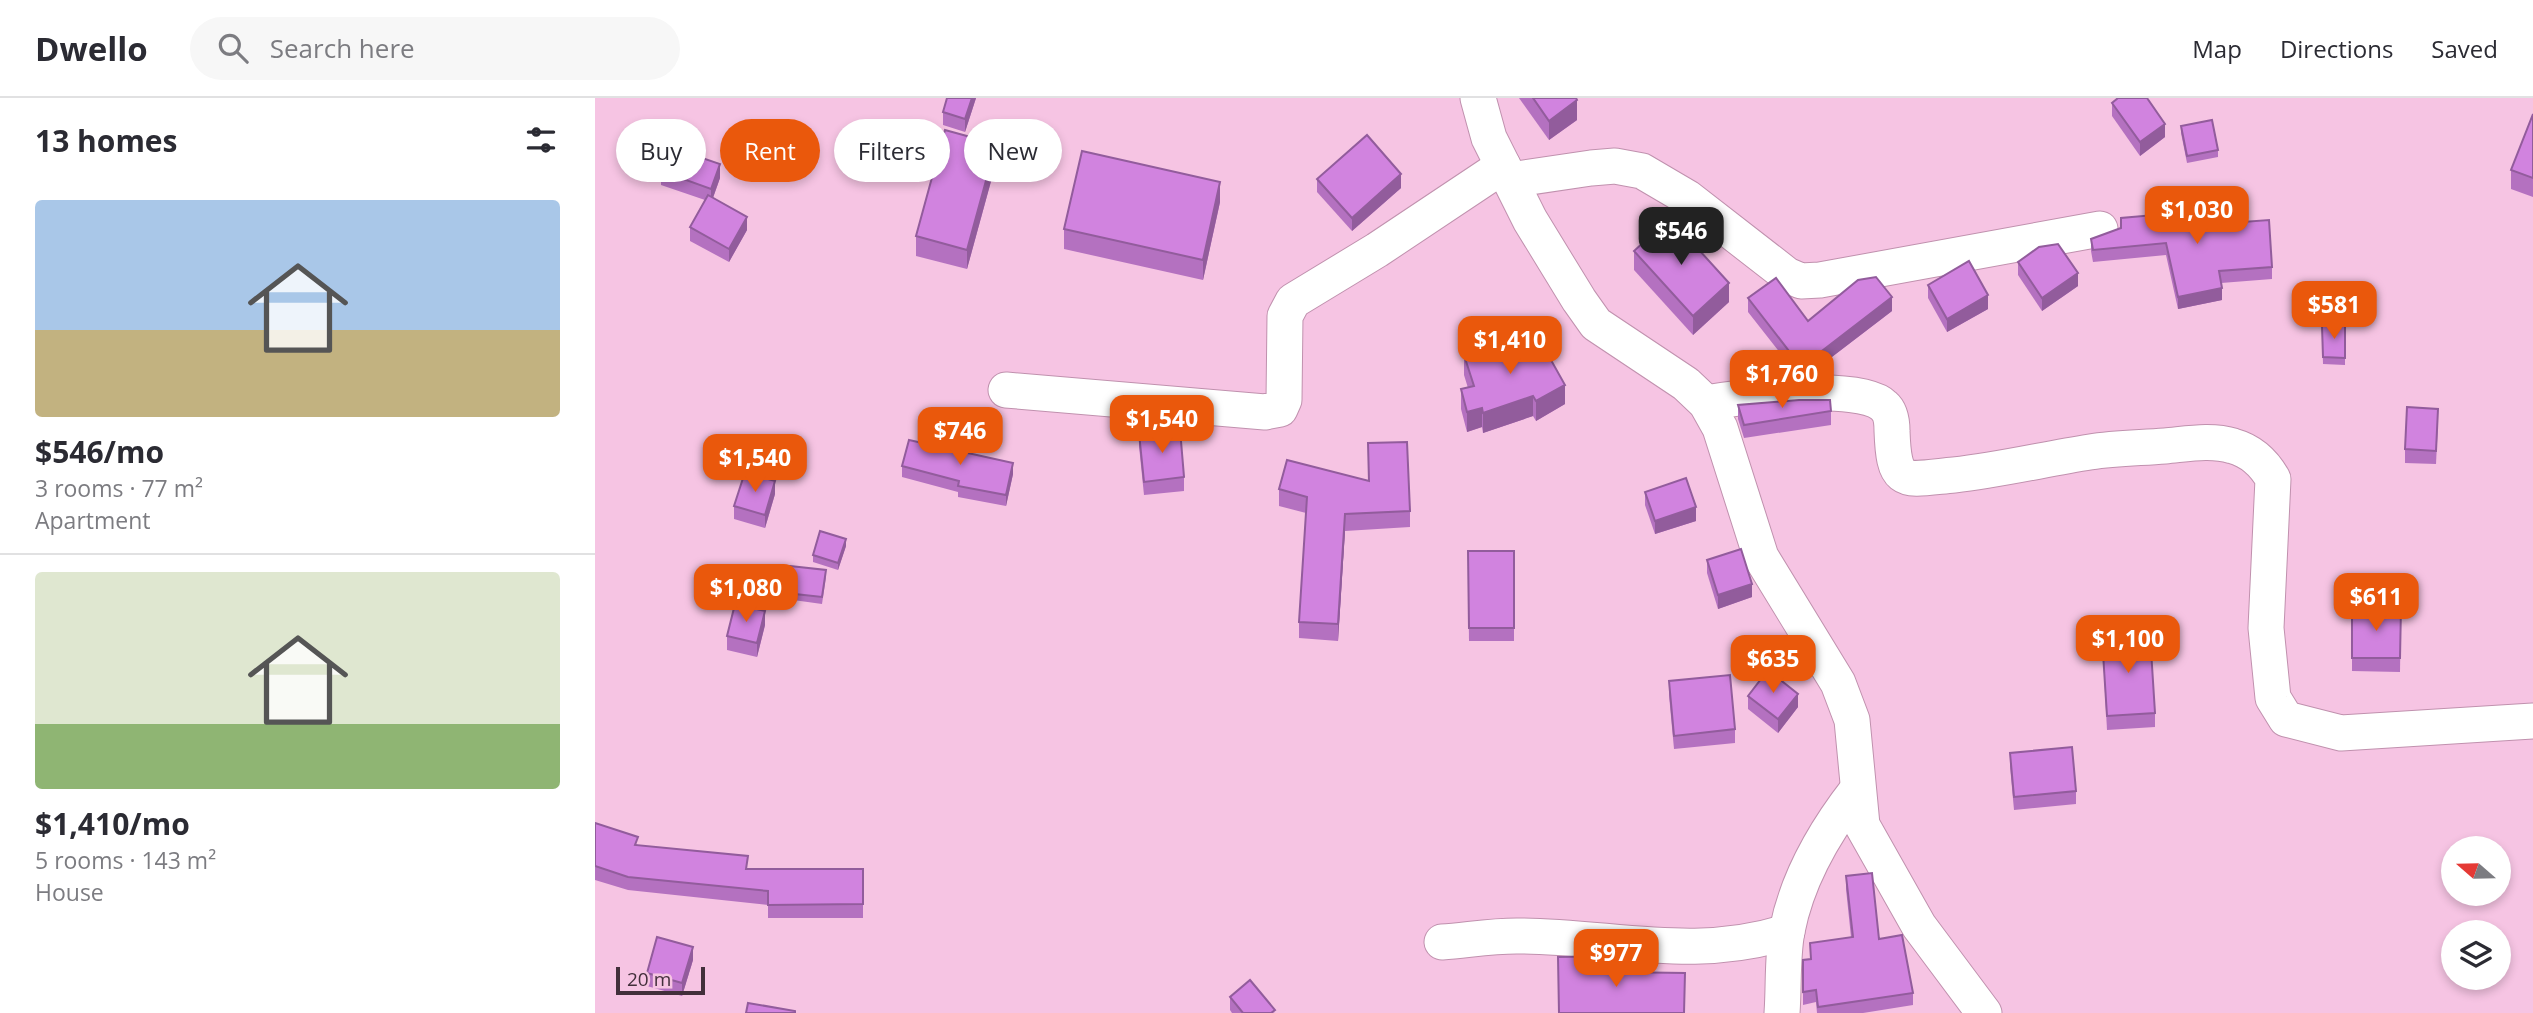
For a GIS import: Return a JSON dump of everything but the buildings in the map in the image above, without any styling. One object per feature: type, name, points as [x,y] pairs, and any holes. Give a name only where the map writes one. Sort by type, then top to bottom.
[{"type":"street","points":[[1478,98],[1489,138],[1530,220],[1596,324],[1686,383],[1706,403],[1720,428],[1762,557],[1838,683],[1852,720],[1862,825],[1919,926],[1984,1013]]},
{"type":"street","points":[[1006,390],[1265,412],[1280,409],[1285,400],[1285,316],[1293,301],[1506,173],[1615,166],[1642,171],[1688,198],[1754,252],[1801,281],[1820,281],[2100,229]]},
{"type":"street","points":[[1706,403],[1750,395],[1829,393],[1868,398],[1884,405],[1892,419],[1893,466],[1901,475],[1914,479],[1977,472],[2094,452],[2214,442],[2235,446],[2259,459],[2273,479],[2266,628],[2273,698],[2286,719],[2341,733],[2533,721]]},
{"type":"street","points":[[1782,1013],[1787,932],[1801,879],[1842,809],[1857,790]]},
{"type":"street","points":[[1442,942],[1521,936],[1699,948],[1750,944],[1787,932]]}]
